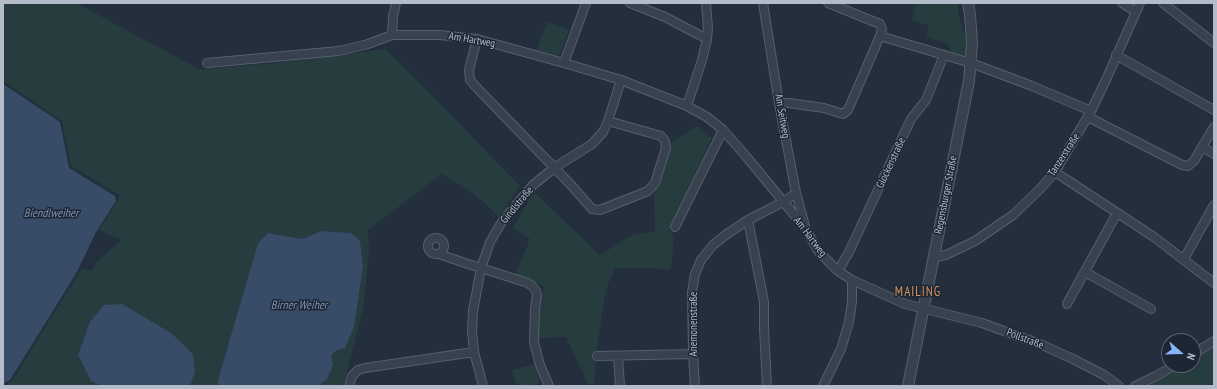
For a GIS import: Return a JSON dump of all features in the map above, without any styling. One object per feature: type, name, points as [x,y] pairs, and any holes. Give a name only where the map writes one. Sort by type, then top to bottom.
[{"type":"street","points":[[392,35],[393,16],[396,3]]},
{"type":"street","points":[[564,63],[586,3]]},
{"type":"street","points":[[630,3],[665,17],[707,39]]},
{"type":"street","points":[[687,106],[702,60],[707,39],[708,28],[706,3]]},
{"type":"street","name":"Am Seitweg","points":[[762,3],[796,193],[805,228]]},
{"type":"street","points":[[779,103],[824,108],[843,114],[848,110],[882,29],[880,24],[828,3]]},
{"type":"street","name":"Regensburger Straße","points":[[908,386],[969,81],[972,43],[968,3]]},
{"type":"street","points":[[1122,3],[1136,12]]},
{"type":"street","name":"Tanzerstraße","points":[[934,257],[946,255],[975,241],[1013,215],[1055,172],[1090,114],[1140,3]]},
{"type":"street","points":[[1163,3],[1214,43]]},
{"type":"street","name":"Am Hartweg","points":[[207,63],[339,51],[368,44],[392,35],[440,35],[477,39],[621,80],[687,106],[707,117],[722,130],[745,155],[805,228],[819,252],[838,271],[852,280],[905,304],[924,308]]},
{"type":"street","points":[[880,36],[971,63],[1032,86],[1090,114],[1182,165],[1188,166],[1194,161],[1214,127]]},
{"type":"street","points":[[477,39],[469,70],[470,80],[592,209],[600,210],[648,191],[655,183],[666,148],[665,141],[660,136],[608,121]]},
{"type":"street","name":"Glockenstraße","points":[[838,271],[849,252],[911,119],[926,100],[944,55]]},
{"type":"street","points":[[1116,55],[1214,110]]},
{"type":"street","name":"Gindlstraße","points":[[483,386],[474,352],[472,331],[473,311],[480,268],[490,242],[503,220],[533,185],[554,168],[592,144],[603,132],[621,80]]},
{"type":"street","points":[[675,227],[722,130]]},
{"type":"street","points":[[1202,147],[1214,154]]},
{"type":"street","points":[[1055,172],[1184,259],[1214,283]]},
{"type":"street","name":"Anemonenstraße","points":[[695,386],[692,292],[695,274],[701,260],[713,245],[727,234],[748,220],[783,202],[796,193]]},
{"type":"street","points":[[1184,259],[1214,205]]},
{"type":"street","points":[[1067,304],[1117,213]]},
{"type":"street","points":[[748,220],[764,302],[767,386]]},
{"type":"street","points":[[439,254],[528,283],[532,286],[537,295],[534,309],[534,342],[540,365],[549,386]]},
{"type":"street","points":[[1085,272],[1151,309]]},
{"type":"street","points":[[823,386],[841,349],[849,322],[852,302],[852,280]]},
{"type":"street","name":"Pöllstraße","points":[[924,308],[982,323],[1040,344],[1104,375],[1119,386]]},
{"type":"street","points":[[1201,349],[1214,341]]},
{"type":"street","points":[[349,386],[352,376],[358,370],[365,368],[474,352]]},
{"type":"street","points":[[597,356],[693,354]]},
{"type":"street","points":[[618,356],[620,386]]},
{"type":"street","points":[[1136,386],[1161,373]]},
{"type":"green space","points":[[3,3],[76,3],[199,69],[266,64],[385,49],[520,186],[499,217],[469,190],[442,174],[368,230],[369,251],[363,310],[343,386],[318,386],[327,379],[332,365],[331,356],[337,350],[363,266],[360,242],[351,233],[322,231],[302,239],[268,233],[258,243],[218,380],[218,386],[190,386],[195,372],[91,381],[101,386],[4,386],[12,381],[82,268],[92,271],[96,262],[122,240],[99,230],[120,195],[71,166],[62,121],[3,81]]},
{"type":"green space","points":[[916,3],[958,3],[958,13],[965,36],[966,52],[963,56],[952,53],[948,44],[926,37],[929,26],[912,20]]},
{"type":"green space","points":[[547,22],[569,30],[560,54],[553,58],[536,52]]},
{"type":"green space","points":[[697,126],[712,138],[669,229],[674,236],[671,269],[615,268],[606,289],[596,354],[594,386],[589,386],[566,337],[539,338],[539,303],[544,286],[515,275],[530,239],[513,228],[534,192],[600,255],[632,235],[655,231],[654,195],[670,146],[672,142]]},
{"type":"green space","points":[[1214,346],[1214,386],[1149,386],[1171,373],[1201,373],[1201,355]]},
{"type":"green space","points":[[534,364],[540,382],[532,386],[517,386],[512,370]]},
{"type":"water","name":"Biendlweiher","points":[[3,84],[60,122],[69,168],[115,196],[116,201],[96,232],[77,272],[10,380],[3,384]]},
{"type":"water","name":"Birner Weiher","points":[[322,231],[351,233],[360,241],[363,266],[354,327],[345,348],[337,350],[331,356],[333,365],[327,379],[318,386],[218,386],[218,380],[258,243],[268,233],[302,239]]},
{"type":"water","points":[[122,304],[171,333],[193,354],[195,372],[190,386],[101,386],[91,381],[78,355],[90,322],[104,305]]},
{"type":"district","name":"MAILING","points":[[918,292]]}]
